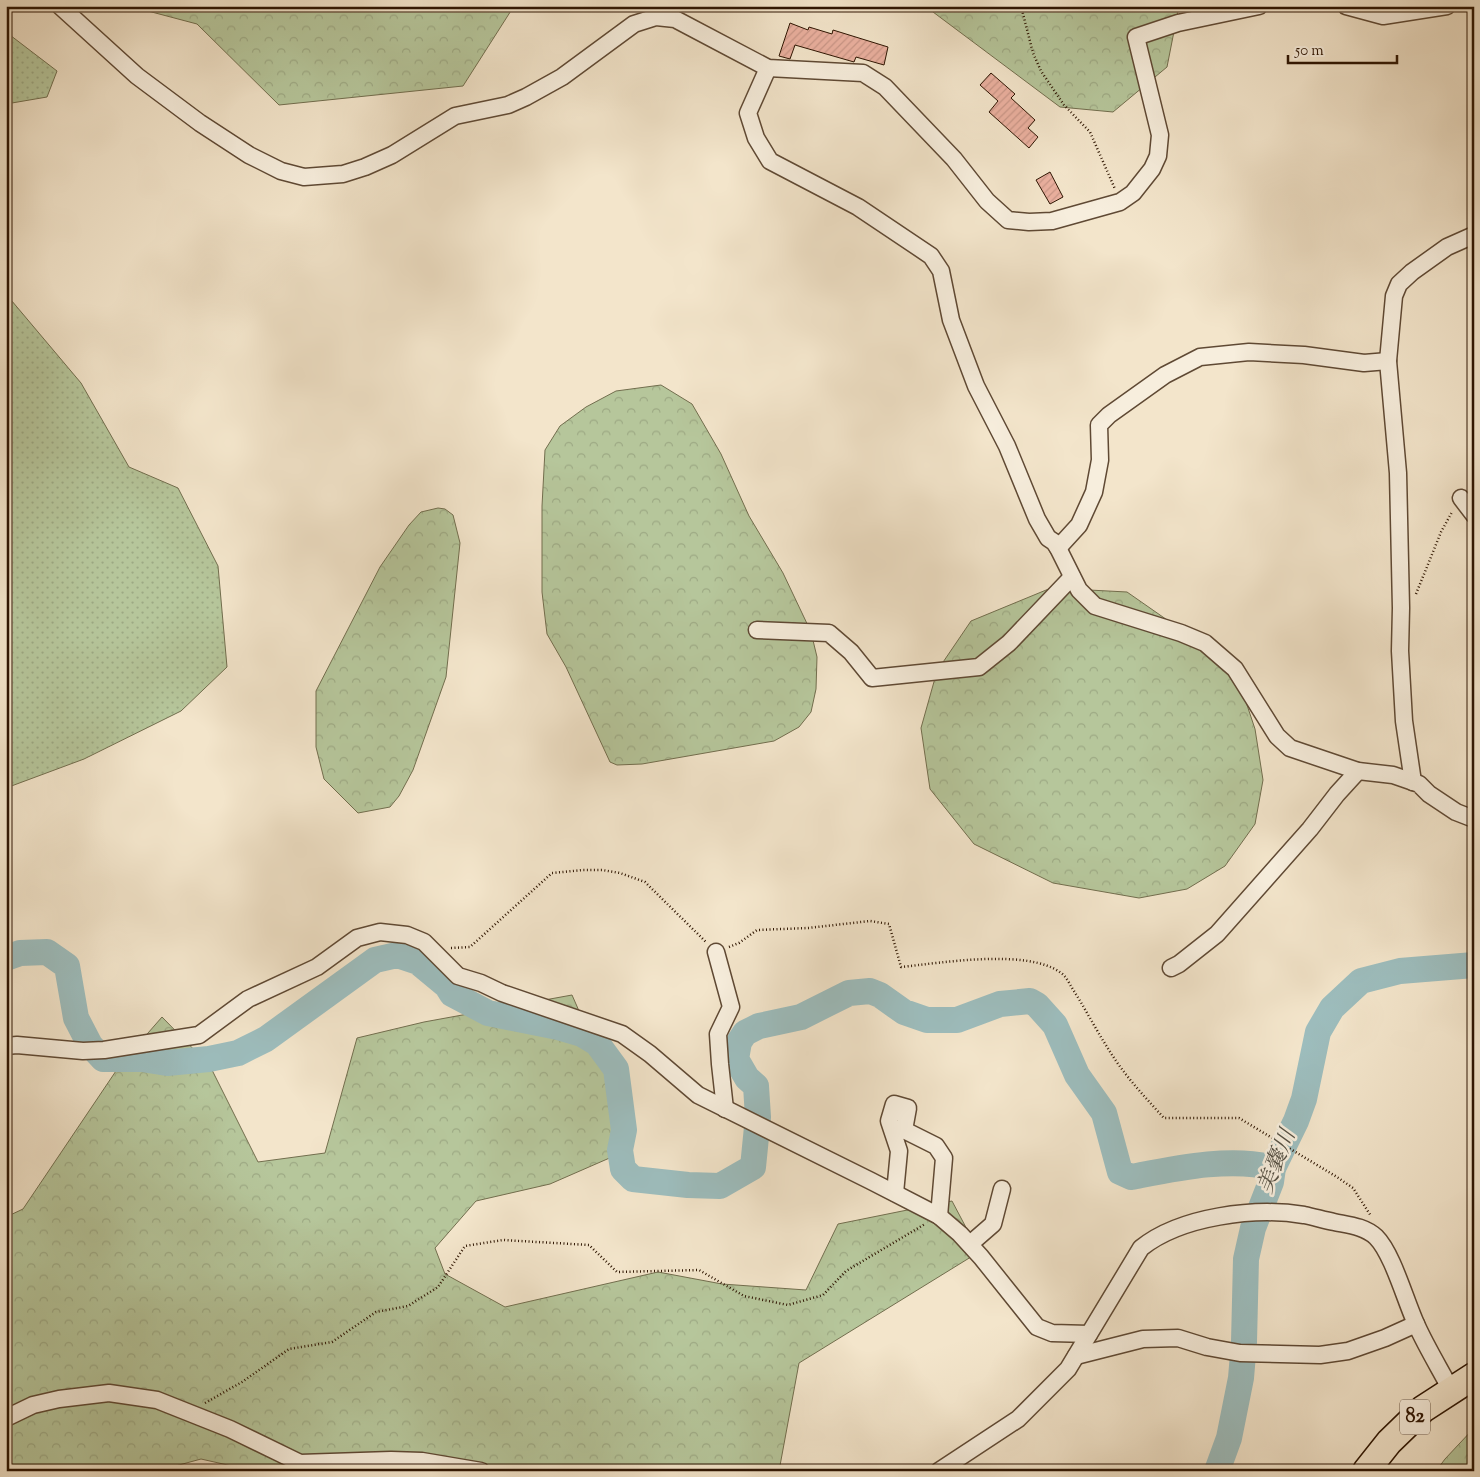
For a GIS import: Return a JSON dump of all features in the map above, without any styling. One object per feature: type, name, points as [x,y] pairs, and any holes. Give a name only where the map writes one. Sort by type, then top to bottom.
[{"type":"main road","name":"82","points":[[1366,1471],[1389,1442],[1423,1409],[1474,1376]]},
{"type":"street","points":[[60,6],[137,76],[200,123],[249,155],[281,171],[304,177],[343,174],[365,167],[392,155],[455,116],[508,105],[526,97],[562,77],[634,24],[656,17],[675,19],[768,68],[863,73],[885,86],[954,159],[987,201],[1008,220],[1029,222],[1052,221],[1120,202],[1133,193],[1152,169],[1158,156],[1160,135],[1136,37],[1178,23],[1259,6]]},
{"type":"street","points":[[1346,6],[1383,16],[1447,6]]},
{"type":"street","points":[[768,68],[748,113],[756,138],[770,161],[858,207],[931,256],[941,271],[951,320],[976,386],[1007,446],[1037,520],[1048,538],[1058,548],[1079,590],[1095,606],[1181,633],[1205,643],[1235,669],[1277,736],[1290,748],[1358,771],[1393,775],[1419,784],[1428,794],[1456,812],[1474,819]]},
{"type":"street","points":[[1413,782],[1404,721],[1400,659],[1398,473],[1388,361],[1394,296],[1399,284],[1412,272],[1447,248],[1474,234]]},
{"type":"street","points":[[1058,548],[1079,525],[1094,492],[1100,460],[1099,425],[1109,415],[1165,374],[1200,357],[1249,352],[1304,355],[1364,363],[1388,361]]},
{"type":"street","points":[[1461,498],[1474,515]]},
{"type":"street","points":[[757,630],[829,633],[852,652],[872,678],[979,667],[1010,643],[1072,577]]},
{"type":"street","points":[[1171,968],[1179,964],[1217,934],[1310,829],[1337,794],[1358,771]]},
{"type":"street","points":[[6,1046],[17,1045],[83,1051],[104,1050],[199,1035],[248,999],[317,967],[357,938],[380,932],[407,935],[424,942],[458,976],[622,1034],[650,1054],[698,1095],[939,1216],[970,1244],[1037,1327],[1052,1333],[1089,1334]]},
{"type":"street","points":[[716,952],[731,1007],[718,1034],[726,1109]]},
{"type":"street","points":[[895,1193],[899,1151],[889,1121],[894,1104],[908,1108],[904,1130],[936,1146],[944,1158],[939,1216]]},
{"type":"street","points":[[970,1244],[993,1224],[1002,1189]]},
{"type":"street","points":[[939,1471],[1018,1420],[1068,1369],[1141,1248],[1153,1238],[1183,1224],[1215,1217],[1276,1213],[1307,1216],[1364,1229],[1376,1238],[1386,1253],[1416,1324],[1451,1390]]},
{"type":"street","points":[[1076,1356],[1143,1339],[1178,1338],[1240,1353],[1320,1355],[1348,1351],[1416,1324]]},
{"type":"street","points":[[6,1418],[34,1405],[59,1399],[109,1393],[157,1400],[230,1429],[300,1463],[391,1460],[422,1461],[481,1471]]},
{"type":"path","points":[[1021,6],[1033,53],[1041,71],[1064,104],[1090,132],[1120,202]]},
{"type":"path","points":[[1416,596],[1441,532],[1461,498]]},
{"type":"path","points":[[432,949],[470,947],[552,873],[602,870],[620,873],[645,882],[716,952],[739,943],[757,930],[808,928],[870,921],[890,924],[901,967],[964,961],[1019,959],[1043,964],[1062,973],[1082,1003],[1110,1052],[1132,1083],[1164,1118],[1239,1118],[1353,1188],[1374,1219]]},
{"type":"path","points":[[189,1412],[242,1382],[289,1349],[332,1342],[376,1312],[408,1306],[438,1287],[466,1246],[503,1240],[589,1245],[618,1272],[699,1270],[744,1296],[788,1305],[823,1295],[846,1270],[939,1216]]},
{"type":"green space","points":[[129,6],[514,6],[463,86],[279,105],[197,24]]},
{"type":"green space","points":[[925,6],[1179,6],[1167,67],[1113,112],[1060,107]]},
{"type":"green space","points":[[6,32],[57,71],[47,97],[6,104]]},
{"type":"green space","points":[[6,294],[81,383],[129,467],[178,488],[218,566],[227,667],[181,711],[84,759],[6,788]]},
{"type":"green space","points":[[661,385],[692,404],[721,454],[749,516],[783,573],[811,632],[817,657],[816,689],[811,712],[799,727],[774,741],[642,764],[617,765],[610,762],[566,667],[547,634],[542,592],[542,506],[545,450],[560,426],[586,407],[616,391]]},
{"type":"green space","points":[[438,508],[445,509],[453,515],[460,543],[446,677],[413,770],[399,796],[390,807],[358,813],[324,779],[316,747],[316,691],[380,567],[409,525],[421,512]]},
{"type":"green space","points":[[1051,588],[1127,592],[1216,654],[1242,690],[1255,729],[1263,780],[1255,824],[1225,866],[1187,889],[1139,898],[1053,883],[974,844],[930,789],[921,728],[937,671],[971,621]]},
{"type":"green space","points":[[572,995],[612,1086],[621,1153],[550,1184],[476,1201],[435,1248],[445,1274],[505,1307],[658,1272],[722,1284],[806,1290],[838,1224],[952,1201],[979,1252],[799,1363],[779,1471],[238,1471],[232,1466],[201,1459],[168,1468],[165,1471],[6,1471],[6,1217],[23,1209],[120,1065],[162,1017],[210,1066],[258,1162],[325,1153],[357,1038],[424,1022]]},
{"type":"green space","points":[[1474,1428],[1474,1471],[1436,1471],[1445,1459]]},
{"type":"building","points":[[790,23],[808,30],[809,27],[832,34],[833,30],[888,47],[884,65],[856,57],[854,62],[795,45],[790,59],[779,56]]},
{"type":"building","points":[[991,73],[1015,94],[1011,98],[1035,120],[1028,128],[1038,137],[1029,148],[989,112],[998,101],[980,85]]},
{"type":"building","points":[[1050,172],[1063,197],[1050,204],[1036,180]]},
{"type":"waterway","points":[[6,958],[20,953],[47,952],[67,966],[76,1018],[90,1045],[103,1059],[142,1059],[167,1063],[209,1059],[238,1053],[266,1039],[375,960],[397,955],[418,962],[447,986],[452,994],[488,1013],[558,1027],[582,1034],[597,1043],[616,1069],[624,1130],[620,1150],[623,1169],[633,1179],[688,1185],[720,1186],[753,1167],[758,1117],[756,1086],[747,1078],[736,1059],[739,1042],[745,1033],[759,1026],[801,1017],[849,993],[870,991],[880,995],[904,1012],[927,1020],[957,1020],[1000,1004],[1030,1001],[1037,1005],[1055,1025],[1077,1075],[1104,1113],[1120,1172],[1131,1177],[1183,1167],[1221,1163],[1239,1163],[1273,1168]]},
{"type":"waterway","name":"美嚢川","points":[[1217,1471],[1229,1438],[1241,1378],[1246,1259],[1253,1228],[1271,1182],[1273,1168],[1296,1121],[1304,1099],[1318,1032],[1332,1008],[1361,981],[1400,971],[1474,965]]}]
